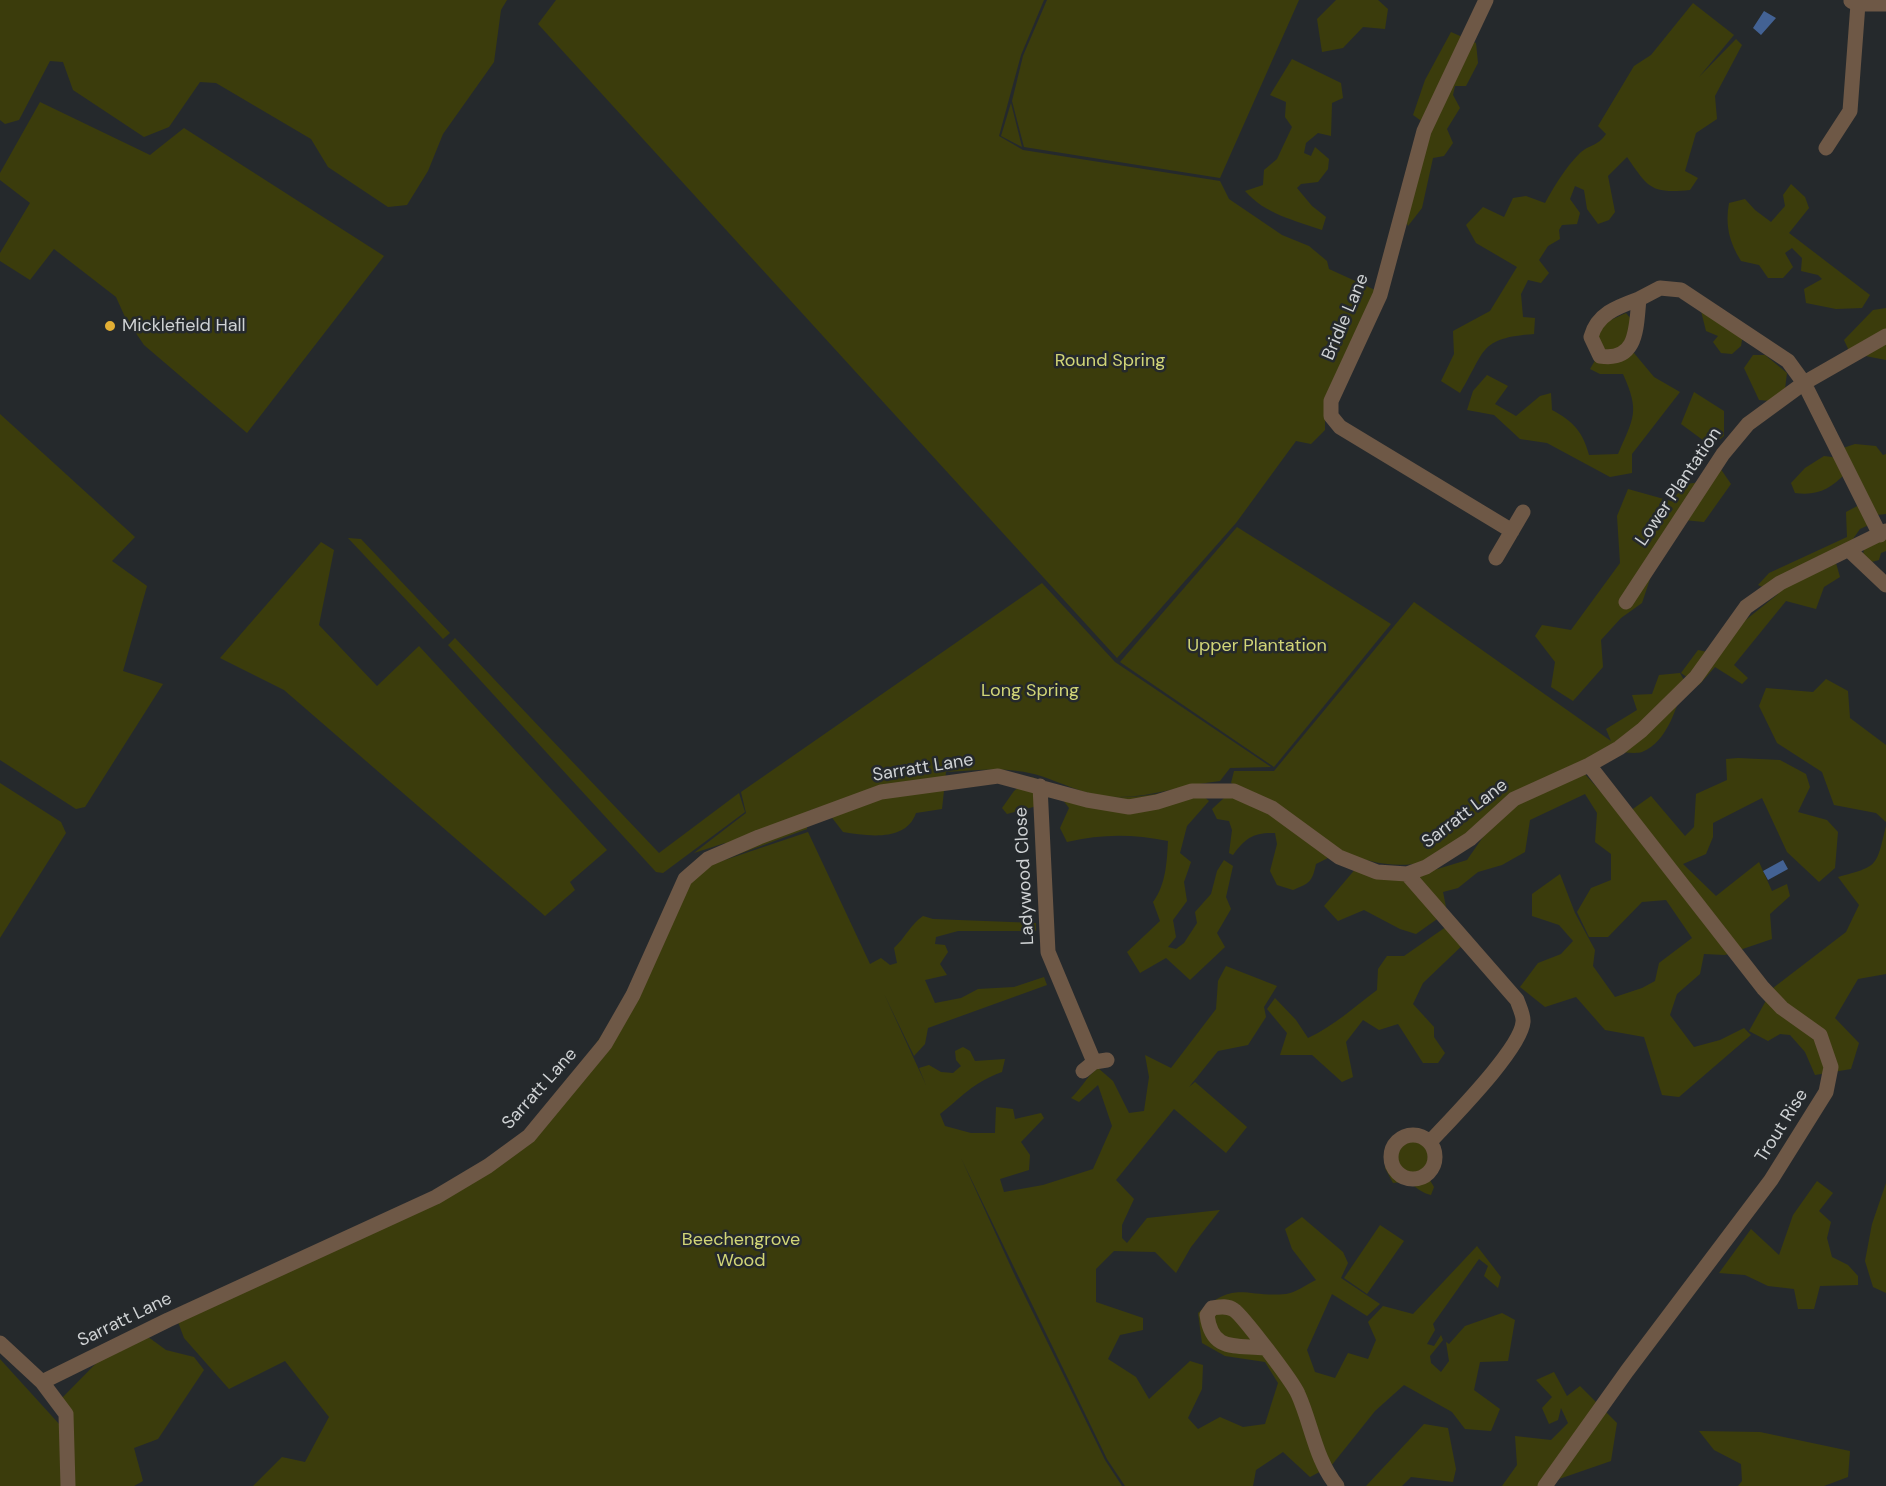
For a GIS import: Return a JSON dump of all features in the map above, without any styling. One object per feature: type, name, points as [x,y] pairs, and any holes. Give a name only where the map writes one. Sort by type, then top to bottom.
[{"type":"street","name":"Bridle Lane","points":[[1486,0],[1424,131],[1380,295],[1331,401],[1331,416],[1340,427],[1512,531]]},
{"type":"street","points":[[1826,148],[1850,111],[1853,2],[1886,4]]},
{"type":"street","points":[[1639,299],[1660,288],[1681,290],[1788,361],[1804,383],[1883,533]]},
{"type":"street","name":"Lower Plantation","points":[[1626,602],[1723,454],[1748,424],[1804,383],[1886,336]]},
{"type":"street","points":[[1496,558],[1523,512]]},
{"type":"street","name":"Sarratt Lane","points":[[42,1382],[168,1320],[436,1197],[488,1166],[529,1136],[605,1044],[643,975],[685,879],[708,859],[759,837],[880,792],[998,776],[1087,800],[1130,807],[1157,802],[1192,791],[1234,791],[1272,808],[1339,856],[1377,872],[1407,874],[1426,867],[1470,839],[1514,799],[1589,765],[1619,748],[1642,730],[1696,677],[1746,607],[1780,583],[1883,533]]},
{"type":"street","points":[[1849,550],[1886,585]]},
{"type":"street","name":"Trout Rise","points":[[1545,1486],[1629,1368],[1771,1180],[1826,1092],[1831,1067],[1820,1035],[1782,1008],[1763,988],[1589,765]]},
{"type":"street","name":"Ladywood Close","points":[[1040,786],[1048,952],[1095,1065]]},
{"type":"street","points":[[1407,874],[1517,1000],[1523,1022],[1518,1038],[1497,1066],[1430,1142]]},
{"type":"street","points":[[0,1343],[42,1382],[66,1414],[68,1486]]},
{"type":"street","points":[[1265,1348],[1297,1392],[1324,1469],[1337,1486]]},
{"type":"green space","points":[[0,0],[507,0],[501,10],[494,62],[443,134],[428,171],[407,205],[388,207],[328,167],[311,139],[216,83],[200,82],[169,127],[144,137],[73,90],[63,62],[50,61],[19,120],[5,124],[0,120]]},
{"type":"green space","name":"Round Spring","points":[[556,0],[1044,0],[1021,55],[999,136],[1023,150],[1220,181],[1229,199],[1282,235],[1309,246],[1327,261],[1329,269],[1375,290],[1325,417],[1325,430],[1311,444],[1296,441],[1236,523],[1117,658],[538,24]]},
{"type":"green space","points":[[1047,0],[1299,0],[1220,178],[1024,147],[1012,101],[1023,56]]},
{"type":"green space","points":[[1336,0],[1378,0],[1388,9],[1385,29],[1363,27],[1343,48],[1322,52],[1317,19]]},
{"type":"green space","points":[[1693,3],[1734,35],[1699,77],[1736,39],[1742,45],[1715,96],[1717,119],[1696,133],[1685,171],[1698,178],[1690,190],[1658,189],[1646,182],[1627,157],[1608,176],[1615,212],[1609,220],[1598,224],[1587,209],[1584,190],[1575,186],[1570,199],[1580,213],[1577,224],[1562,225],[1559,230],[1560,239],[1548,246],[1539,260],[1549,273],[1541,283],[1528,280],[1521,294],[1523,317],[1535,318],[1534,334],[1502,339],[1493,343],[1480,357],[1460,393],[1441,381],[1454,354],[1453,331],[1490,311],[1517,267],[1476,243],[1466,225],[1483,207],[1504,217],[1513,198],[1526,196],[1545,203],[1575,159],[1606,134],[1598,126],[1634,66],[1651,55]]},
{"type":"green space","points":[[1451,32],[1476,43],[1478,63],[1466,86],[1455,86],[1453,95],[1460,108],[1447,129],[1453,143],[1444,156],[1433,158],[1422,208],[1408,226],[1399,206],[1431,128],[1413,115],[1425,80]]},
{"type":"green space","points":[[1292,59],[1341,83],[1343,98],[1332,103],[1331,136],[1318,133],[1306,143],[1304,153],[1311,156],[1315,147],[1329,159],[1328,169],[1318,182],[1301,184],[1297,188],[1312,206],[1326,217],[1322,230],[1271,211],[1245,191],[1263,185],[1264,170],[1277,159],[1292,127],[1285,117],[1286,102],[1270,95]]},
{"type":"green space","points":[[40,102],[150,155],[184,128],[384,256],[247,433],[144,345],[125,317],[116,297],[54,249],[30,280],[0,261],[0,253],[30,203],[0,180],[0,173]]},
{"type":"green space","points":[[1011,103],[1022,147],[1001,136]]},
{"type":"green space","points":[[1791,184],[1805,197],[1809,208],[1789,233],[1870,295],[1862,308],[1836,309],[1806,303],[1804,289],[1822,279],[1818,275],[1801,271],[1802,258],[1792,248],[1785,253],[1793,267],[1783,278],[1768,278],[1759,265],[1741,261],[1731,240],[1728,226],[1729,203],[1745,199],[1771,222],[1785,206],[1783,195]]},
{"type":"green space","points":[[1886,308],[1886,360],[1850,353],[1844,340],[1873,310]]},
{"type":"green space","points":[[1701,311],[1743,334],[1741,346],[1732,354],[1721,353],[1713,342],[1718,336],[1706,331]]},
{"type":"green space","points":[[1626,313],[1631,319],[1626,343],[1622,349],[1605,350],[1597,334],[1602,324]]},
{"type":"green space","points":[[1634,353],[1654,377],[1680,392],[1632,454],[1632,473],[1610,477],[1547,443],[1520,439],[1494,415],[1467,410],[1473,391],[1487,375],[1508,386],[1495,404],[1516,416],[1540,396],[1551,393],[1552,410],[1566,418],[1576,428],[1584,440],[1589,455],[1618,454],[1633,414],[1632,397],[1623,374],[1600,374],[1590,369],[1597,357]]},
{"type":"green space","points":[[1753,355],[1765,355],[1787,373],[1785,389],[1770,401],[1759,400],[1744,368]]},
{"type":"green space","points":[[1694,392],[1724,411],[1724,436],[1711,446],[1681,424]]},
{"type":"green space","points":[[0,414],[135,537],[112,561],[147,586],[123,671],[163,684],[85,807],[76,809],[0,760]]},
{"type":"green space","points":[[1855,444],[1876,446],[1883,455],[1886,454],[1886,514],[1876,515],[1843,448]]},
{"type":"green space","points":[[1824,456],[1840,458],[1846,473],[1823,490],[1803,494],[1795,493],[1791,483],[1805,468]]},
{"type":"green space","points":[[1720,468],[1731,484],[1704,522],[1684,520],[1654,567],[1642,603],[1621,618],[1601,640],[1603,667],[1573,701],[1551,687],[1555,662],[1535,636],[1542,625],[1571,630],[1620,563],[1617,516],[1628,489],[1671,501],[1686,484],[1709,481]]},
{"type":"green space","points":[[1861,504],[1871,524],[1860,529],[1836,563],[1840,577],[1824,587],[1816,609],[1786,601],[1734,665],[1748,678],[1742,684],[1715,667],[1699,685],[1681,673],[1698,650],[1717,654],[1742,623],[1778,594],[1758,585],[1769,573],[1847,537],[1846,512]]},
{"type":"green space","name":"Upper Plantation","points":[[1237,527],[1391,624],[1274,767],[1120,662]]},
{"type":"green space","points":[[1886,527],[1886,551],[1881,553],[1879,560],[1868,563],[1863,554],[1865,545]]},
{"type":"green space","points":[[348,538],[361,539],[450,633],[443,639]]},
{"type":"green space","points":[[321,542],[334,550],[319,625],[377,686],[419,646],[607,850],[570,882],[575,890],[545,916],[284,690],[220,658]]},
{"type":"green space","name":"Long Spring","points":[[1042,583],[1115,662],[1271,767],[1230,768],[1220,781],[1147,795],[1118,797],[1087,793],[1041,776],[1018,771],[946,772],[942,809],[916,813],[904,829],[895,833],[864,835],[843,832],[823,806],[808,811],[807,829],[731,857],[725,843],[694,853],[746,813],[741,792]]},
{"type":"green space","points":[[1414,602],[1611,741],[1606,729],[1637,710],[1632,695],[1652,694],[1659,675],[1680,673],[1685,682],[1675,712],[1665,732],[1651,747],[1639,753],[1618,752],[1614,744],[1425,862],[1392,865],[1340,852],[1316,864],[1313,875],[1303,886],[1293,890],[1277,885],[1270,871],[1277,844],[1275,833],[1251,837],[1233,855],[1229,853],[1232,830],[1229,821],[1217,819],[1212,809],[1224,798],[1239,791],[1275,803],[1231,783],[1234,771],[1274,771]]},
{"type":"green space","points":[[455,638],[659,853],[739,793],[745,812],[663,873],[656,872],[448,645]]},
{"type":"green space","points":[[1826,679],[1848,691],[1850,718],[1886,745],[1886,822],[1876,813],[1834,805],[1822,772],[1777,743],[1759,706],[1766,688],[1813,692]]},
{"type":"green space","points":[[1726,759],[1780,760],[1806,774],[1810,787],[1798,812],[1827,820],[1838,832],[1835,868],[1819,882],[1787,852],[1762,798],[1713,823],[1713,837],[1706,854],[1683,864],[1716,896],[1759,862],[1772,891],[1787,884],[1790,896],[1770,914],[1772,939],[1725,955],[1704,954],[1700,974],[1677,994],[1670,1015],[1694,1047],[1720,1040],[1744,1028],[1751,1035],[1679,1097],[1662,1095],[1644,1037],[1605,1030],[1576,997],[1545,1007],[1520,987],[1538,963],[1561,954],[1573,941],[1559,925],[1532,916],[1532,894],[1560,874],[1575,913],[1595,950],[1593,966],[1615,997],[1655,981],[1659,963],[1692,938],[1666,900],[1642,902],[1608,937],[1589,937],[1577,912],[1591,888],[1611,880],[1611,854],[1595,842],[1597,813],[1585,794],[1530,820],[1525,852],[1502,865],[1478,872],[1458,888],[1443,892],[1447,912],[1416,934],[1400,929],[1364,910],[1338,921],[1324,906],[1357,867],[1418,875],[1467,860],[1490,827],[1517,805],[1583,772],[1623,816],[1651,796],[1685,836],[1694,827],[1696,794],[1727,780]]},
{"type":"green space","points":[[1032,777],[1074,791],[1111,797],[1149,795],[1192,786],[1209,801],[1187,826],[1180,853],[1191,862],[1184,882],[1187,901],[1173,920],[1176,937],[1168,947],[1176,949],[1184,943],[1197,923],[1195,912],[1211,894],[1217,871],[1224,860],[1233,866],[1226,897],[1231,909],[1217,933],[1225,947],[1190,980],[1166,958],[1140,973],[1127,952],[1160,921],[1153,902],[1163,881],[1168,841],[1117,836],[1092,837],[1067,842],[1060,828],[1069,808],[1059,795],[1045,792],[1037,806],[1007,814],[1002,808],[1014,791]]},
{"type":"green space","points":[[0,783],[61,822],[66,833],[0,938]]},
{"type":"green space","points":[[1886,826],[1886,974],[1858,979],[1835,1018],[1859,1043],[1851,1069],[1815,1075],[1805,1052],[1790,1035],[1780,1034],[1768,1041],[1749,1031],[1773,988],[1846,932],[1859,905],[1838,877],[1869,867],[1874,863]]},
{"type":"green space","name":"Beechengrove Wood","points":[[808,832],[870,964],[881,958],[890,965],[897,963],[894,948],[923,916],[933,919],[1036,923],[1036,931],[958,931],[936,937],[935,944],[945,945],[948,952],[940,964],[947,975],[925,980],[935,1003],[961,998],[978,989],[1014,987],[1044,977],[1047,985],[928,1028],[925,1044],[914,1056],[884,994],[926,1085],[919,1068],[929,1065],[941,1072],[953,1073],[961,1066],[956,1060],[955,1051],[963,1047],[970,1051],[975,1061],[1005,1059],[1002,1072],[975,1085],[940,1114],[945,1126],[971,1133],[995,1133],[996,1107],[1013,1109],[1015,1119],[1041,1113],[1044,1118],[1021,1142],[1030,1155],[1029,1170],[1000,1179],[1004,1192],[1043,1185],[1093,1169],[1112,1126],[1098,1085],[1079,1102],[1071,1098],[1098,1068],[1113,1081],[1129,1113],[1144,1111],[1149,1077],[1145,1055],[1171,1068],[1216,1009],[1218,981],[1226,966],[1277,986],[1264,1007],[1266,1017],[1248,1045],[1218,1051],[1189,1087],[1195,1082],[1247,1127],[1226,1153],[1174,1109],[1116,1180],[1134,1199],[1122,1225],[1122,1238],[1127,1243],[1147,1218],[1220,1210],[1191,1247],[1176,1273],[1155,1252],[1114,1251],[1096,1269],[1096,1302],[1143,1318],[1143,1330],[1120,1335],[1108,1359],[1136,1377],[1149,1399],[1190,1361],[1203,1365],[1202,1389],[1188,1418],[1198,1429],[1220,1417],[1243,1427],[1265,1424],[1278,1383],[1265,1362],[1225,1356],[1202,1343],[1198,1313],[1222,1296],[1232,1293],[1286,1294],[1316,1280],[1292,1249],[1285,1229],[1302,1217],[1343,1252],[1348,1263],[1341,1278],[1380,1304],[1367,1316],[1332,1294],[1307,1350],[1315,1372],[1335,1378],[1348,1353],[1368,1359],[1376,1340],[1368,1322],[1383,1306],[1413,1314],[1477,1246],[1501,1277],[1498,1288],[1484,1276],[1488,1266],[1479,1259],[1433,1324],[1435,1330],[1427,1344],[1434,1346],[1441,1335],[1443,1340],[1430,1356],[1431,1363],[1441,1372],[1449,1361],[1446,1342],[1449,1344],[1465,1326],[1502,1313],[1515,1320],[1508,1361],[1480,1362],[1474,1390],[1500,1409],[1491,1431],[1465,1429],[1452,1412],[1404,1385],[1375,1411],[1331,1466],[1310,1477],[1283,1452],[1256,1470],[1253,1486],[1125,1486],[1107,1459],[961,1158],[1016,1278],[1105,1460],[1122,1486],[253,1486],[282,1457],[305,1462],[329,1417],[285,1361],[229,1389],[184,1338],[178,1322],[415,1203],[533,1136],[636,985],[690,883],[710,865]]},
{"type":"green space","points":[[1453,922],[1468,940],[1423,983],[1413,1004],[1434,1027],[1434,1037],[1445,1053],[1438,1063],[1423,1063],[1398,1024],[1379,1030],[1363,1020],[1346,1042],[1353,1077],[1342,1082],[1312,1055],[1280,1055],[1287,1033],[1267,1009],[1275,998],[1296,1020],[1308,1038],[1335,1022],[1377,990],[1378,969],[1387,956],[1404,956]]},
{"type":"green space","points":[[1413,1139],[1431,1150],[1432,1161],[1425,1172],[1434,1187],[1431,1195],[1410,1184],[1393,1183],[1385,1168],[1399,1147]]},
{"type":"green space","points":[[1817,1181],[1833,1193],[1819,1211],[1831,1222],[1827,1238],[1832,1257],[1848,1265],[1858,1276],[1858,1285],[1820,1286],[1814,1309],[1798,1309],[1794,1289],[1768,1286],[1745,1275],[1719,1273],[1751,1229],[1779,1255],[1793,1215]]},
{"type":"green space","points":[[1886,1183],[1886,1293],[1873,1287],[1865,1261],[1872,1224]]},
{"type":"green space","points":[[1380,1225],[1404,1241],[1367,1294],[1344,1278]]},
{"type":"green space","points":[[140,1331],[166,1350],[194,1357],[204,1370],[158,1439],[134,1448],[143,1481],[134,1486],[66,1486],[62,1398],[116,1343]]},
{"type":"green space","points":[[0,1359],[60,1425],[62,1486],[0,1486]]},
{"type":"green space","points":[[1554,1372],[1567,1396],[1580,1386],[1617,1423],[1611,1461],[1559,1479],[1547,1486],[1502,1486],[1517,1465],[1515,1436],[1551,1440],[1568,1423],[1561,1408],[1558,1420],[1549,1424],[1542,1408],[1552,1397],[1536,1380]]},
{"type":"green space","points":[[1424,1424],[1448,1428],[1456,1469],[1453,1482],[1411,1477],[1402,1486],[1366,1486]]},
{"type":"green space","points":[[1699,1431],[1760,1432],[1850,1451],[1848,1477],[1824,1486],[1738,1486],[1742,1481],[1741,1464],[1714,1450]]},
{"type":"water","points":[[1764,11],[1776,18],[1761,35],[1753,28]]},
{"type":"water","points":[[1783,860],[1788,869],[1768,880],[1763,871]]},
{"type":"place","name":"Micklefield Hall","points":[[110,326]]}]
